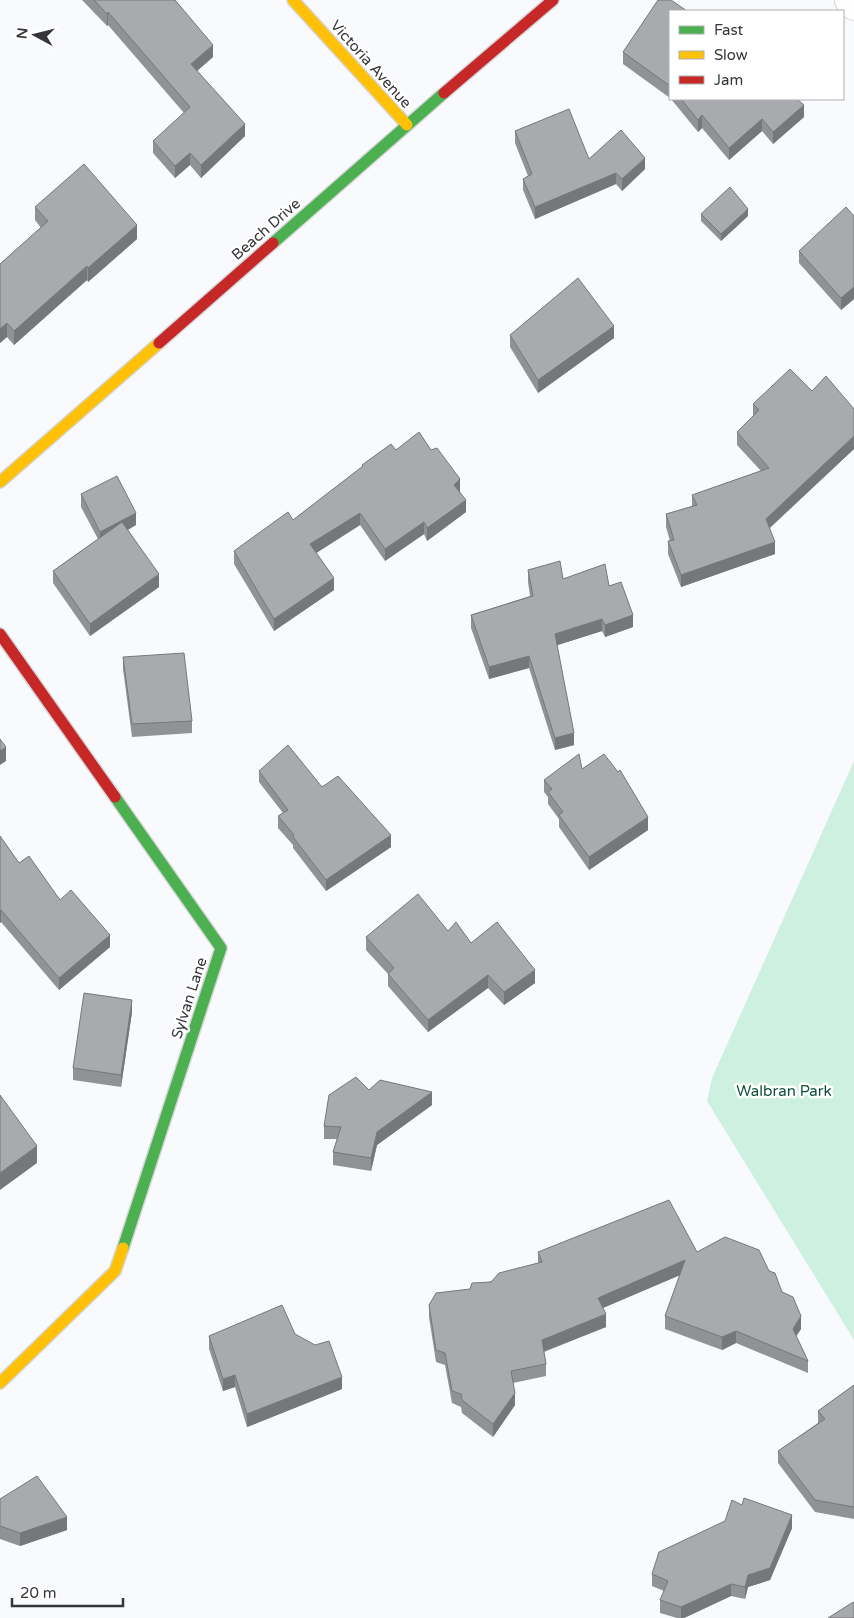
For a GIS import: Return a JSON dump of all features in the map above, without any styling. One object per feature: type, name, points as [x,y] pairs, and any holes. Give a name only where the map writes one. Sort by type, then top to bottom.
[{"type":"street","name":"Victoria Avenue","points":[[293,0],[407,125]]},
{"type":"street","name":"Beach Drive","points":[[0,482],[407,125],[553,0]]},
{"type":"street","points":[[849,0],[854,6]]},
{"type":"street","name":"Sylvan Lane","points":[[0,634],[221,948],[115,1271],[0,1383]]},
{"type":"green space","name":"Walbran Park","points":[[854,761],[854,1340],[707,1101],[712,1078]]},
{"type":"building","points":[[94,0],[175,0],[213,45],[191,64],[245,124],[201,165],[190,153],[175,166],[153,141],[190,107],[108,12],[107,14]]},
{"type":"building","points":[[658,0],[671,0],[686,10],[669,10],[669,85],[623,52]]},
{"type":"building","points":[[682,100],[798,100],[804,105],[773,132],[762,119],[729,148],[702,115],[698,120]]},
{"type":"building","points":[[569,109],[589,159],[621,130],[645,158],[622,179],[616,173],[535,207],[523,179],[532,174],[515,131]]},
{"type":"building","points":[[84,164],[137,225],[88,268],[87,266],[14,331],[7,323],[0,329],[0,264],[48,221],[35,207]]},
{"type":"building","points":[[730,187],[748,209],[721,234],[701,214]]},
{"type":"building","points":[[846,207],[854,216],[854,287],[841,298],[799,251]]},
{"type":"building","points":[[578,278],[614,326],[538,380],[510,335]]},
{"type":"building","points":[[790,369],[812,391],[826,376],[854,409],[854,436],[766,519],[775,542],[681,575],[668,541],[674,540],[666,514],[697,505],[692,495],[769,468],[737,432],[759,410],[753,404]]},
{"type":"building","points":[[419,432],[431,450],[437,448],[460,479],[454,485],[466,500],[427,528],[424,522],[385,549],[360,513],[310,544],[334,578],[274,619],[234,551],[288,512],[293,520],[391,444],[396,450]]},
{"type":"building","points":[[117,476],[136,513],[100,532],[81,494]]},
{"type":"building","points":[[122,522],[159,574],[90,624],[53,571]]},
{"type":"building","points":[[560,561],[563,579],[605,564],[609,586],[621,582],[633,615],[605,625],[602,619],[555,634],[574,733],[555,738],[529,656],[489,667],[471,615],[533,596],[528,570]]},
{"type":"building","points":[[184,653],[192,721],[132,724],[123,657]]},
{"type":"building","points":[[0,739],[6,747],[0,751]]},
{"type":"building","points":[[288,745],[322,787],[338,776],[391,835],[326,880],[278,816],[288,810],[259,771]]},
{"type":"building","points":[[579,754],[582,769],[604,754],[618,772],[620,770],[648,817],[589,857],[559,815],[563,812],[548,792],[552,789],[544,780]]},
{"type":"building","points":[[0,836],[19,863],[29,856],[60,900],[71,890],[110,935],[59,978],[0,910]]},
{"type":"building","points":[[418,894],[448,931],[456,922],[471,943],[497,922],[535,970],[504,992],[488,975],[428,1020],[388,974],[394,968],[366,937]]},
{"type":"building","points":[[84,993],[132,1000],[121,1075],[73,1068]]},
{"type":"building","points":[[356,1077],[369,1090],[380,1080],[432,1092],[377,1132],[371,1158],[333,1152],[341,1127],[324,1126],[329,1095]]},
{"type":"building","points":[[0,1095],[37,1146],[0,1173]]},
{"type":"building","points":[[669,1200],[697,1252],[725,1237],[759,1250],[769,1271],[775,1273],[782,1292],[793,1297],[801,1316],[793,1329],[808,1361],[736,1331],[722,1337],[665,1316],[685,1260],[598,1298],[606,1314],[542,1340],[546,1364],[511,1371],[515,1393],[493,1424],[462,1400],[461,1394],[452,1391],[445,1353],[436,1350],[429,1305],[436,1293],[470,1289],[472,1283],[491,1282],[499,1273],[542,1262],[538,1252]]},
{"type":"building","points":[[282,1305],[295,1334],[315,1345],[329,1341],[342,1377],[247,1414],[235,1375],[223,1379],[209,1336]]},
{"type":"building","points":[[854,1385],[854,1507],[815,1500],[778,1451],[825,1419],[818,1411]]},
{"type":"building","points":[[37,1476],[67,1517],[20,1533],[0,1526],[0,1499]]},
{"type":"building","points":[[744,1498],[792,1515],[770,1568],[748,1575],[745,1587],[731,1584],[681,1607],[660,1600],[668,1581],[652,1574],[659,1552],[725,1521],[732,1500],[742,1505]]},
{"type":"building","points":[[854,1602],[854,1618],[828,1618],[850,1604]]},
{"type":"traffic: fast","points":[[273,243],[444,93]]},
{"type":"traffic: fast","points":[[115,797],[221,948],[123,1248]]},
{"type":"traffic: slow","points":[[293,0],[407,125]]},
{"type":"traffic: slow","points":[[0,482],[159,343]]},
{"type":"traffic: slow","points":[[0,1383],[115,1271],[123,1248]]},
{"type":"traffic: jam","points":[[444,93],[553,0]]},
{"type":"traffic: jam","points":[[159,343],[273,243]]},
{"type":"traffic: jam","points":[[0,634],[115,797]]}]
